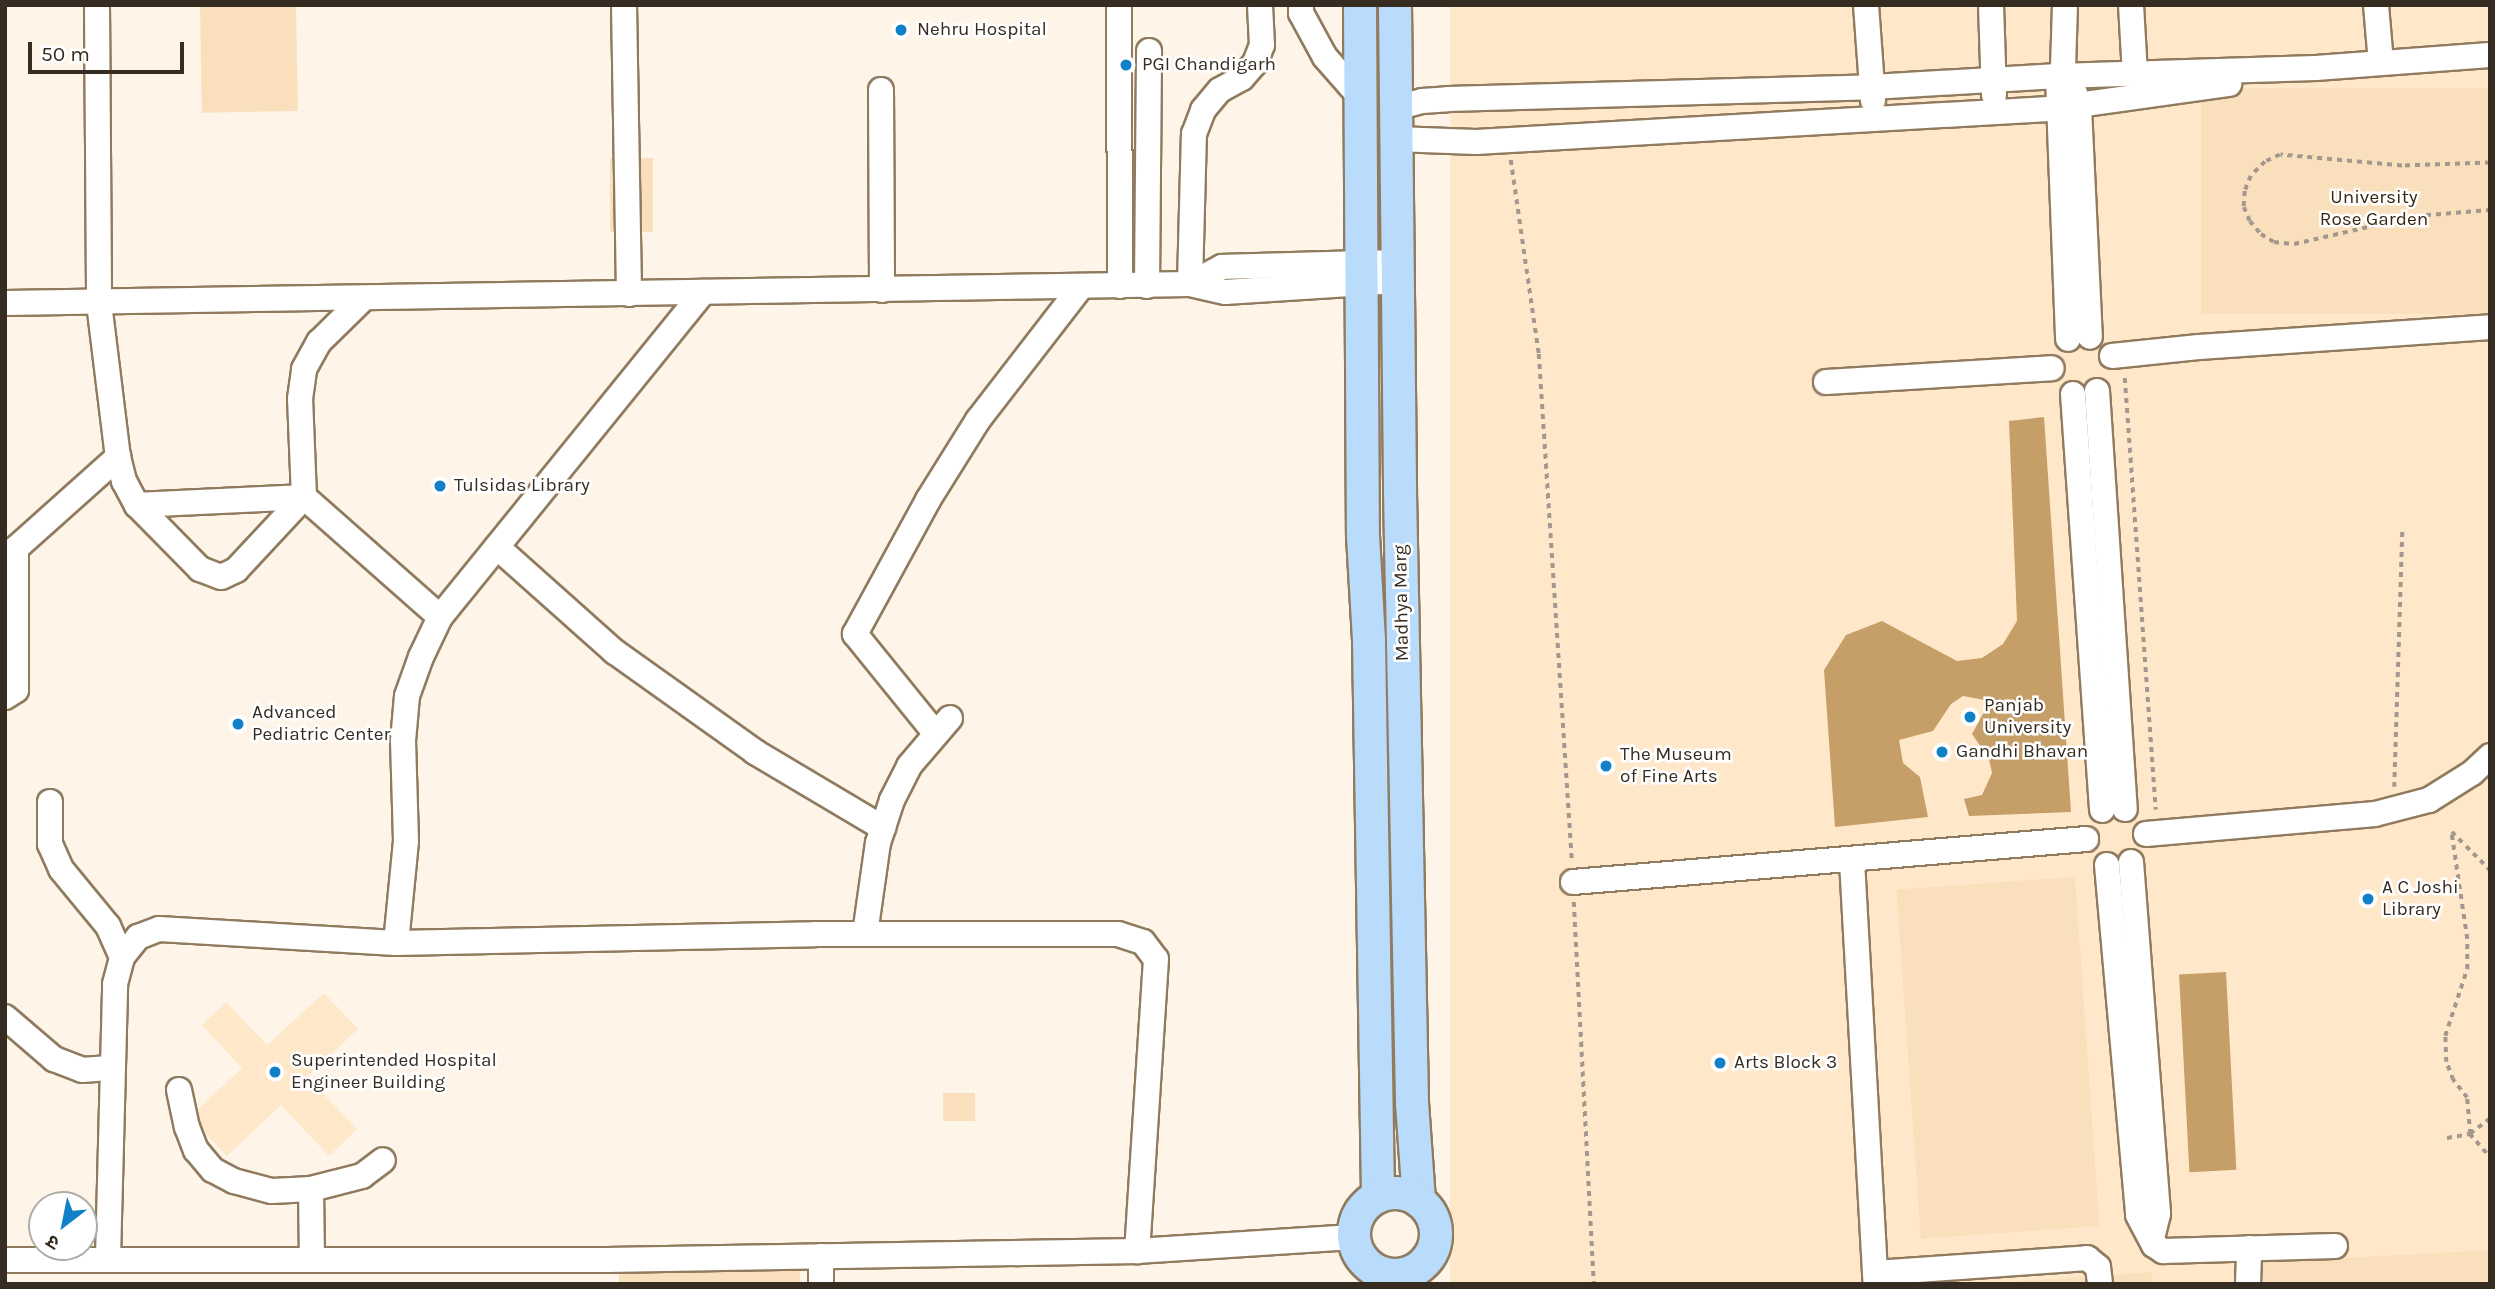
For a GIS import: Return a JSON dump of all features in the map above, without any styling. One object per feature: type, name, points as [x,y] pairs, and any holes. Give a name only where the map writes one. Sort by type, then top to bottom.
[{"type":"main road","name":"Madhya Marg","points":[[1360,5],[1363,537],[1369,653],[1378,1196]]},
{"type":"main road","name":"Madhya Marg","points":[[1395,5],[1397,272],[1412,1103],[1419,1201]]},
{"type":"main road","points":[[1399,1194],[1419,1201],[1435,1224],[1433,1252],[1424,1274],[1389,1275],[1362,1261],[1360,1212],[1378,1196],[1399,1194]]},
{"type":"street","points":[[97,5],[99,303],[118,457],[124,481],[137,505],[200,569],[221,577],[236,570],[304,497],[300,400],[304,369],[319,341],[364,298]]},
{"type":"street","points":[[624,5],[629,293]]},
{"type":"street","points":[[1119,5],[1120,286]]},
{"type":"street","points":[[1190,284],[1195,134],[1203,110],[1220,90],[1242,78],[1255,64],[1262,46],[1260,5]]},
{"type":"street","points":[[1301,5],[1301,13],[1325,57],[1360,97]]},
{"type":"street","points":[[1866,5],[1874,119]]},
{"type":"street","points":[[1991,5],[1995,113]]},
{"type":"street","points":[[2065,5],[2064,73],[2069,108],[2079,338]]},
{"type":"street","points":[[2131,5],[2136,75]]},
{"type":"street","points":[[2376,5],[2381,63]]},
{"type":"street","points":[[1147,286],[1149,51]]},
{"type":"street","points":[[1395,108],[1422,101],[1872,87],[2064,73],[2136,75],[2316,68],[2490,55]]},
{"type":"street","points":[[1395,139],[1508,141],[2069,108],[2316,68]]},
{"type":"street","points":[[881,90],[882,290]]},
{"type":"street","points":[[1571,96],[1573,137]]},
{"type":"street","points":[[5,303],[1080,288],[1190,284],[1225,292],[1362,272],[1397,272]]},
{"type":"street","points":[[865,934],[883,828],[891,800],[909,766],[943,726],[855,634],[928,500],[978,420],[1080,288]]},
{"type":"street","points":[[396,943],[406,841],[403,741],[407,696],[440,617],[703,292]]},
{"type":"street","points":[[2085,392],[2055,379],[2052,368],[2054,355],[2079,338],[2101,342],[2118,356],[2199,347],[2490,327]]},
{"type":"street","points":[[2085,392],[2110,374],[2118,356]]},
{"type":"street","points":[[1826,382],[2052,368]]},
{"type":"street","points":[[2085,392],[2114,809]]},
{"type":"street","points":[[5,697],[10,697],[16,690],[11,553],[118,457]]},
{"type":"street","points":[[137,505],[304,497],[440,617]]},
{"type":"street","points":[[496,547],[615,652],[755,752],[883,828]]},
{"type":"street","points":[[2152,834],[2375,814],[2430,800],[2472,773],[2490,756]]},
{"type":"street","points":[[50,802],[50,844],[61,869],[108,926],[122,957]]},
{"type":"street","points":[[2114,809],[2142,821],[2152,834]]},
{"type":"street","points":[[2114,809],[2088,826],[2086,839],[2097,860],[2119,864],[2145,846],[2152,834]]},
{"type":"street","points":[[1573,883],[2086,839]]},
{"type":"street","points":[[1852,861],[1875,1279],[2087,1258],[2098,1267],[2100,1284]]},
{"type":"street","points":[[2119,864],[2158,1214],[2152,1238],[2157,1248],[2163,1251],[2335,1246]]},
{"type":"street","points":[[107,1258],[115,984],[122,957],[138,937],[159,929],[396,943],[865,934],[1118,934],[1143,942],[1156,959],[1137,1251]]},
{"type":"street","points":[[5,1017],[54,1059],[82,1070],[113,1068]]},
{"type":"street","points":[[179,1090],[187,1127],[196,1150],[213,1170],[234,1181],[272,1191],[311,1189],[362,1176],[383,1160]]},
{"type":"street","points":[[311,1189],[312,1260]]},
{"type":"street","points":[[2249,1248],[2249,1284]]},
{"type":"street","points":[[5,1260],[312,1260],[607,1272],[821,1256],[1137,1251],[1362,1261]]},
{"type":"street","points":[[821,1256],[821,1284]]},
{"type":"path","points":[[1508,141],[1539,354],[1573,883],[1594,1284]]},
{"type":"path","points":[[2490,163],[2402,166],[2280,155],[2265,162],[2251,176],[2245,191],[2244,207],[2250,221],[2261,234],[2274,242],[2294,244],[2416,216],[2490,210]]},
{"type":"path","points":[[2118,356],[2152,834]]},
{"type":"path","points":[[2394,789],[2402,529]]},
{"type":"path","points":[[2490,870],[2451,831],[2467,939],[2468,969],[2445,1036],[2446,1062],[2454,1080],[2467,1098],[2470,1134],[2490,1157]]},
{"type":"path","points":[[2447,1138],[2470,1134],[2490,1119]]},
{"type":"shaded area","name":"Panjab University","points":[[1450,5],[2490,5],[2490,1284],[1450,1284]]},
{"type":"shaded area","points":[[2044,417],[2071,812],[1969,816],[1964,799],[1982,795],[1992,773],[1989,759],[1972,734],[1990,701],[1963,696],[1951,704],[1933,731],[1899,740],[1903,763],[1920,777],[1928,817],[1835,827],[1824,670],[1846,635],[1882,621],[1957,661],[1982,658],[2003,644],[2017,621],[2009,421]]},
{"type":"shaded area","points":[[2226,972],[2236,1170],[2189,1172],[2179,974]]},
{"type":"shaded area","name":"Superintended Hospital Engineer Building","points":[[324,993],[358,1029],[307,1077],[357,1129],[329,1156],[281,1105],[227,1156],[190,1117],[242,1068],[202,1025],[226,1002],[267,1045]]},
{"type":"green space","points":[[296,5],[298,111],[202,113],[200,7]]},
{"type":"green space","name":"University Rose Garden","points":[[2201,88],[2490,88],[2490,314],[2201,314]]},
{"type":"green space","points":[[610,158],[653,158],[653,232],[610,232]]},
{"type":"green space","points":[[2075,877],[2099,1226],[1921,1239],[1896,889]]},
{"type":"green space","points":[[943,1093],[975,1093],[975,1121],[943,1121]]},
{"type":"green space","points":[[2490,1250],[2490,1284],[2254,1284],[2252,1263]]},
{"type":"green space","points":[[619,1269],[800,1269],[800,1284],[619,1284]]},
{"type":"green space","points":[[2152,1272],[2153,1284],[1982,1284]]},
{"type":"place","name":"Nehru Hospital","points":[[901,30]]},
{"type":"place","name":"PGI Chandigarh","points":[[1126,65]]},
{"type":"place","name":"Tulsidas Library","points":[[440,486]]},
{"type":"place","name":"Panjab University","points":[[1970,717]]},
{"type":"place","name":"Advanced Pediatric Center","points":[[238,724]]},
{"type":"place","name":"Gandhi Bhavan","points":[[1942,752]]},
{"type":"place","name":"The Museum of Fine Arts","points":[[1606,766]]},
{"type":"place","name":"A C Joshi Library","points":[[2368,899]]},
{"type":"place","name":"Arts Block 3","points":[[1720,1063]]},
{"type":"place","name":"Superintended Hospital Engineer Building","points":[[275,1072]]}]
